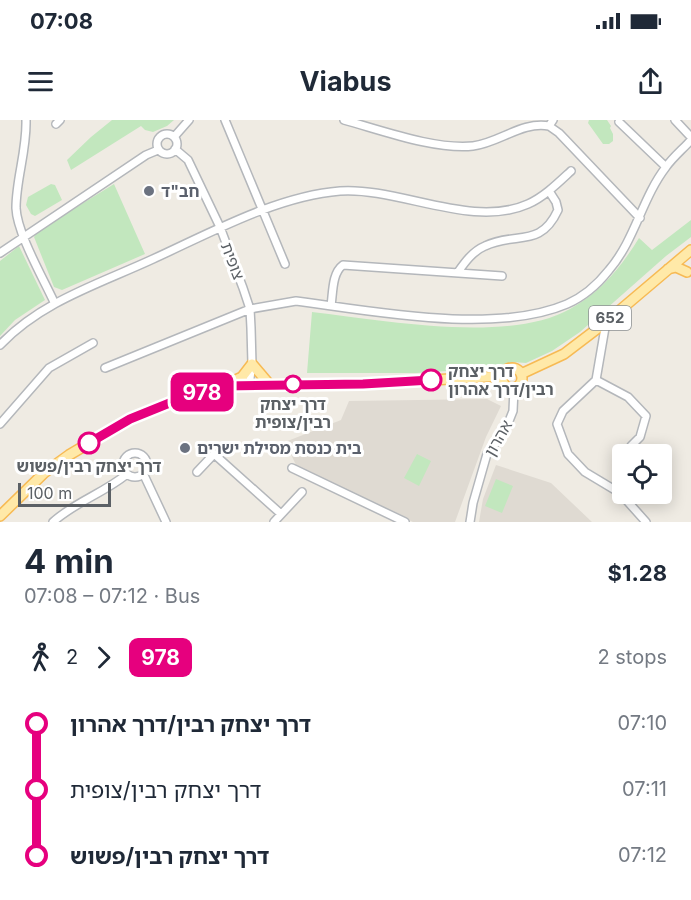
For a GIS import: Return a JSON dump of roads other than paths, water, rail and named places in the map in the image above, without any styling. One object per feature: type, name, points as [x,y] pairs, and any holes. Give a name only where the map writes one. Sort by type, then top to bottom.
[{"type":"main road","name":"652","points":[[521,374],[564,354],[606,322],[688,252]]},
{"type":"main road","points":[[688,252],[689,274]]},
{"type":"main road","points":[[668,268],[676,267],[689,274]]},
{"type":"main road","points":[[0,516],[44,473],[69,455],[130,419],[177,400],[225,386],[242,377],[252,364],[269,384]]},
{"type":"main road","points":[[512,368],[521,374],[521,383],[514,388],[504,386],[502,376],[506,370],[512,368]]},
{"type":"main road","points":[[225,386],[363,384],[502,376]]},
{"type":"street","points":[[26,120],[16,210],[24,235],[54,302]]},
{"type":"street","points":[[174,137],[189,120]]},
{"type":"street","points":[[225,120],[285,264]]},
{"type":"street","points":[[344,120],[415,139],[458,146],[484,144],[534,125],[551,123],[640,218]]},
{"type":"street","points":[[105,368],[250,309],[296,301],[434,317],[482,319],[511,317],[547,310],[573,301],[596,284],[622,254],[666,167],[691,139],[675,120]]},
{"type":"street","points":[[619,122],[666,167]]},
{"type":"street","points":[[167,134],[174,137],[175,149],[169,154],[158,150],[157,144],[161,136],[167,134]]},
{"type":"street","name":"צופית","points":[[175,149],[188,160],[220,227],[250,309],[252,364],[249,385]]},
{"type":"street","points":[[0,253],[146,155],[158,150]]},
{"type":"street","points":[[0,345],[10,334],[54,302],[263,209],[323,193],[355,190],[475,212],[503,211],[529,204],[571,171]]},
{"type":"street","points":[[458,272],[476,251],[486,245],[528,236],[546,229],[558,210],[549,190]]},
{"type":"street","points":[[331,306],[335,276],[343,265],[502,276]]},
{"type":"street","points":[[606,322],[596,380],[563,411],[557,424],[567,454],[585,472],[620,493],[646,522]]},
{"type":"street","points":[[0,423],[49,368],[93,343]]},
{"type":"street","points":[[596,380],[628,397],[646,416],[640,437],[633,444]]},
{"type":"street","name":"אהרון","points":[[470,522],[487,454],[505,430],[513,411],[514,388]]},
{"type":"street","points":[[0,409],[7,415]]},
{"type":"street","points":[[143,473],[134,477],[127,474],[123,467],[125,459],[134,453],[142,456],[146,462],[143,473],[166,522]]},
{"type":"street","points":[[197,472],[214,454],[281,514]]},
{"type":"street","points":[[292,468],[405,522]]},
{"type":"street","points":[[53,522],[68,510],[114,485],[127,474]]},
{"type":"street","points":[[274,522],[302,492]]},
{"type":"place","name":"חב\"ד","points":[[149,191]]},
{"type":"place","name":"דרך יצחק רבין/דרך אהרון","points":[[431,380]]},
{"type":"place","name":"דרך יצחק רבין/צופית","points":[[293,384]]},
{"type":"place","name":"דרך יצחק רבין/פשוש","points":[[89,443]]},
{"type":"place","name":"בית כנסת מסילת ישרים","points":[[185,448]]}]
